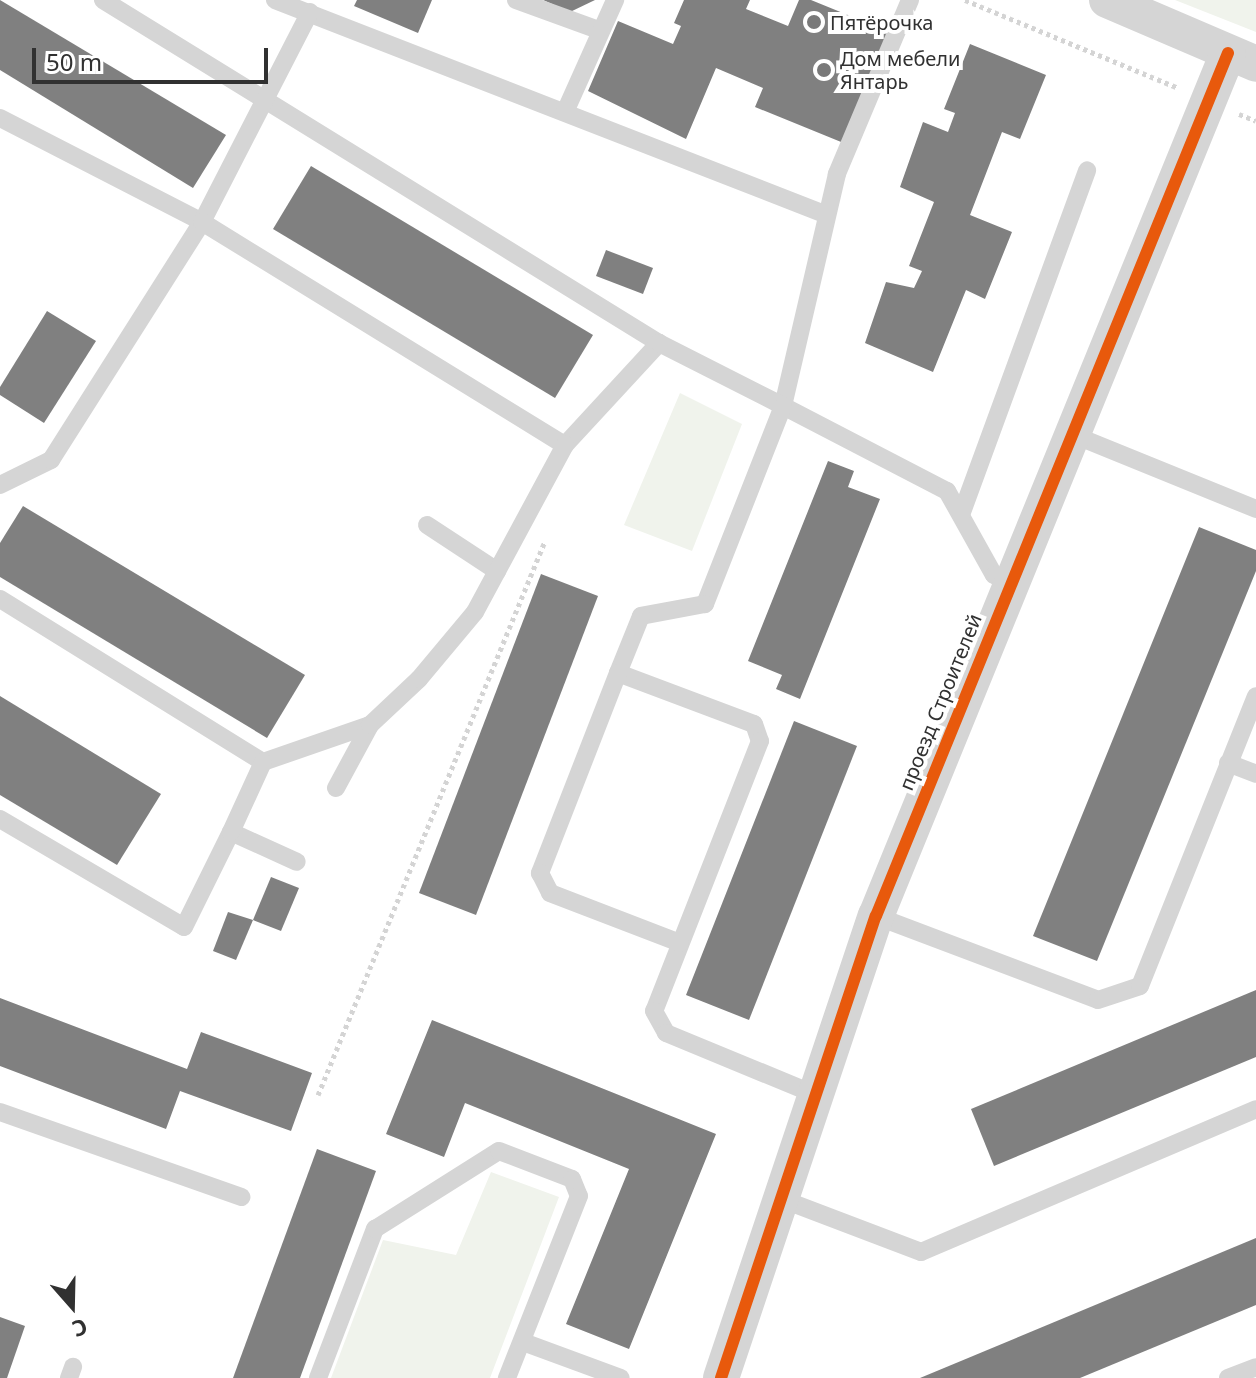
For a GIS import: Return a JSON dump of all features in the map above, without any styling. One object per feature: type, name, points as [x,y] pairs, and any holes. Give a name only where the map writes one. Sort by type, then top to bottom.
[{"type":"street","points":[[1107,0],[1242,58]]},
{"type":"street","name":"проезд Строителей","points":[[721,1378],[876,916],[1069,433],[1208,101],[1242,58]]},
{"type":"lane","points":[[103,0],[659,343],[947,491],[994,575],[1011,580]]},
{"type":"lane","points":[[275,0],[301,6],[827,215]]},
{"type":"lane","points":[[516,0],[601,31]]},
{"type":"lane","points":[[565,112],[615,0]]},
{"type":"lane","points":[[680,943],[550,893],[540,873],[641,616],[705,604],[783,406],[837,174],[910,0]]},
{"type":"lane","points":[[0,485],[51,460],[202,222],[269,101],[301,6]]},
{"type":"lane","points":[[0,118],[202,222],[565,445]]},
{"type":"lane","points":[[961,515],[1087,170]]},
{"type":"lane","points":[[336,788],[370,725],[419,679],[475,612],[565,445],[659,343]]},
{"type":"lane","points":[[1069,433],[1256,509]]},
{"type":"lane","points":[[427,525],[497,571]]},
{"type":"lane","points":[[0,599],[263,762]]},
{"type":"lane","points":[[618,673],[754,724],[760,741],[654,1011],[666,1033],[814,1094]]},
{"type":"lane","points":[[876,916],[1098,1000],[1140,986],[1256,696]]},
{"type":"lane","points":[[0,819],[184,927],[263,762],[370,725]]},
{"type":"lane","points":[[1228,763],[1256,774]]},
{"type":"lane","points":[[231,832],[297,862]]},
{"type":"lane","points":[[779,1198],[921,1252],[1256,1109]]},
{"type":"lane","points":[[0,1112],[242,1197]]},
{"type":"lane","points":[[318,1378],[375,1229],[499,1151],[572,1179],[579,1196],[507,1378]]},
{"type":"lane","points":[[523,1342],[621,1378]]},
{"type":"lane","points":[[1228,1378],[1256,1367]]},
{"type":"path","points":[[965,0],[1208,101]]},
{"type":"path","points":[[318,1095],[549,530]]},
{"type":"shaded area","points":[[1175,0],[1256,0],[1256,32]]},
{"type":"shaded area","points":[[680,393],[742,424],[692,551],[624,525]]},
{"type":"shaded area","points":[[491,1172],[559,1197],[490,1378],[331,1378],[383,1240],[456,1255]]},
{"type":"building","points":[[0,0],[226,135],[193,188],[0,70]]},
{"type":"building","points":[[357,0],[432,0],[418,33],[354,6]]},
{"type":"building","points":[[543,0],[595,0],[570,12]]},
{"type":"building","points":[[684,0],[750,0],[746,9],[788,26],[799,0],[811,0],[892,33],[846,144],[755,107],[763,88],[716,68],[686,139],[588,91],[618,21],[673,44],[681,26],[674,23]]},
{"type":"building","points":[[970,44],[1046,75],[1020,139],[1002,132],[970,215],[1012,232],[985,299],[966,290],[933,372],[865,343],[886,282],[914,288],[922,271],[909,266],[934,202],[900,187],[923,122],[948,132],[955,113],[944,109]]},
{"type":"building","points":[[311,166],[593,335],[555,398],[273,229]]},
{"type":"building","points":[[606,250],[653,268],[643,294],[596,276]]},
{"type":"building","points":[[47,311],[96,341],[44,423],[0,395],[0,387]]},
{"type":"building","points":[[828,461],[854,471],[848,487],[880,499],[800,699],[776,689],[782,675],[748,661]]},
{"type":"building","points":[[23,506],[305,675],[267,738],[0,577],[0,543]]},
{"type":"building","points":[[1199,527],[1256,550],[1256,571],[1097,961],[1033,936]]},
{"type":"building","points":[[541,574],[598,596],[476,915],[419,893]]},
{"type":"building","points":[[0,696],[161,794],[117,865],[0,795]]},
{"type":"building","points":[[794,721],[857,746],[749,1020],[686,995]]},
{"type":"building","points":[[271,877],[299,888],[281,931],[253,920]]},
{"type":"building","points":[[228,912],[253,920],[236,960],[213,951]]},
{"type":"building","points":[[1256,990],[1256,1057],[994,1166],[971,1109]]},
{"type":"building","points":[[0,998],[187,1069],[201,1032],[312,1073],[291,1131],[180,1091],[166,1129],[0,1066]]},
{"type":"building","points":[[432,1020],[716,1134],[629,1349],[566,1324],[629,1169],[465,1103],[444,1157],[386,1134]]},
{"type":"building","points":[[317,1149],[376,1171],[300,1378],[233,1378]]},
{"type":"building","points":[[1256,1238],[1256,1305],[1080,1378],[920,1378]]},
{"type":"building","points":[[0,1317],[25,1326],[7,1378],[0,1378]]},
{"type":"cycle path","points":[[721,1378],[876,916],[1228,53]]},
{"type":"place","name":"Пятёрочка","points":[[814,22]]},
{"type":"place","name":"Дом мебели Янтарь","points":[[824,70]]}]
